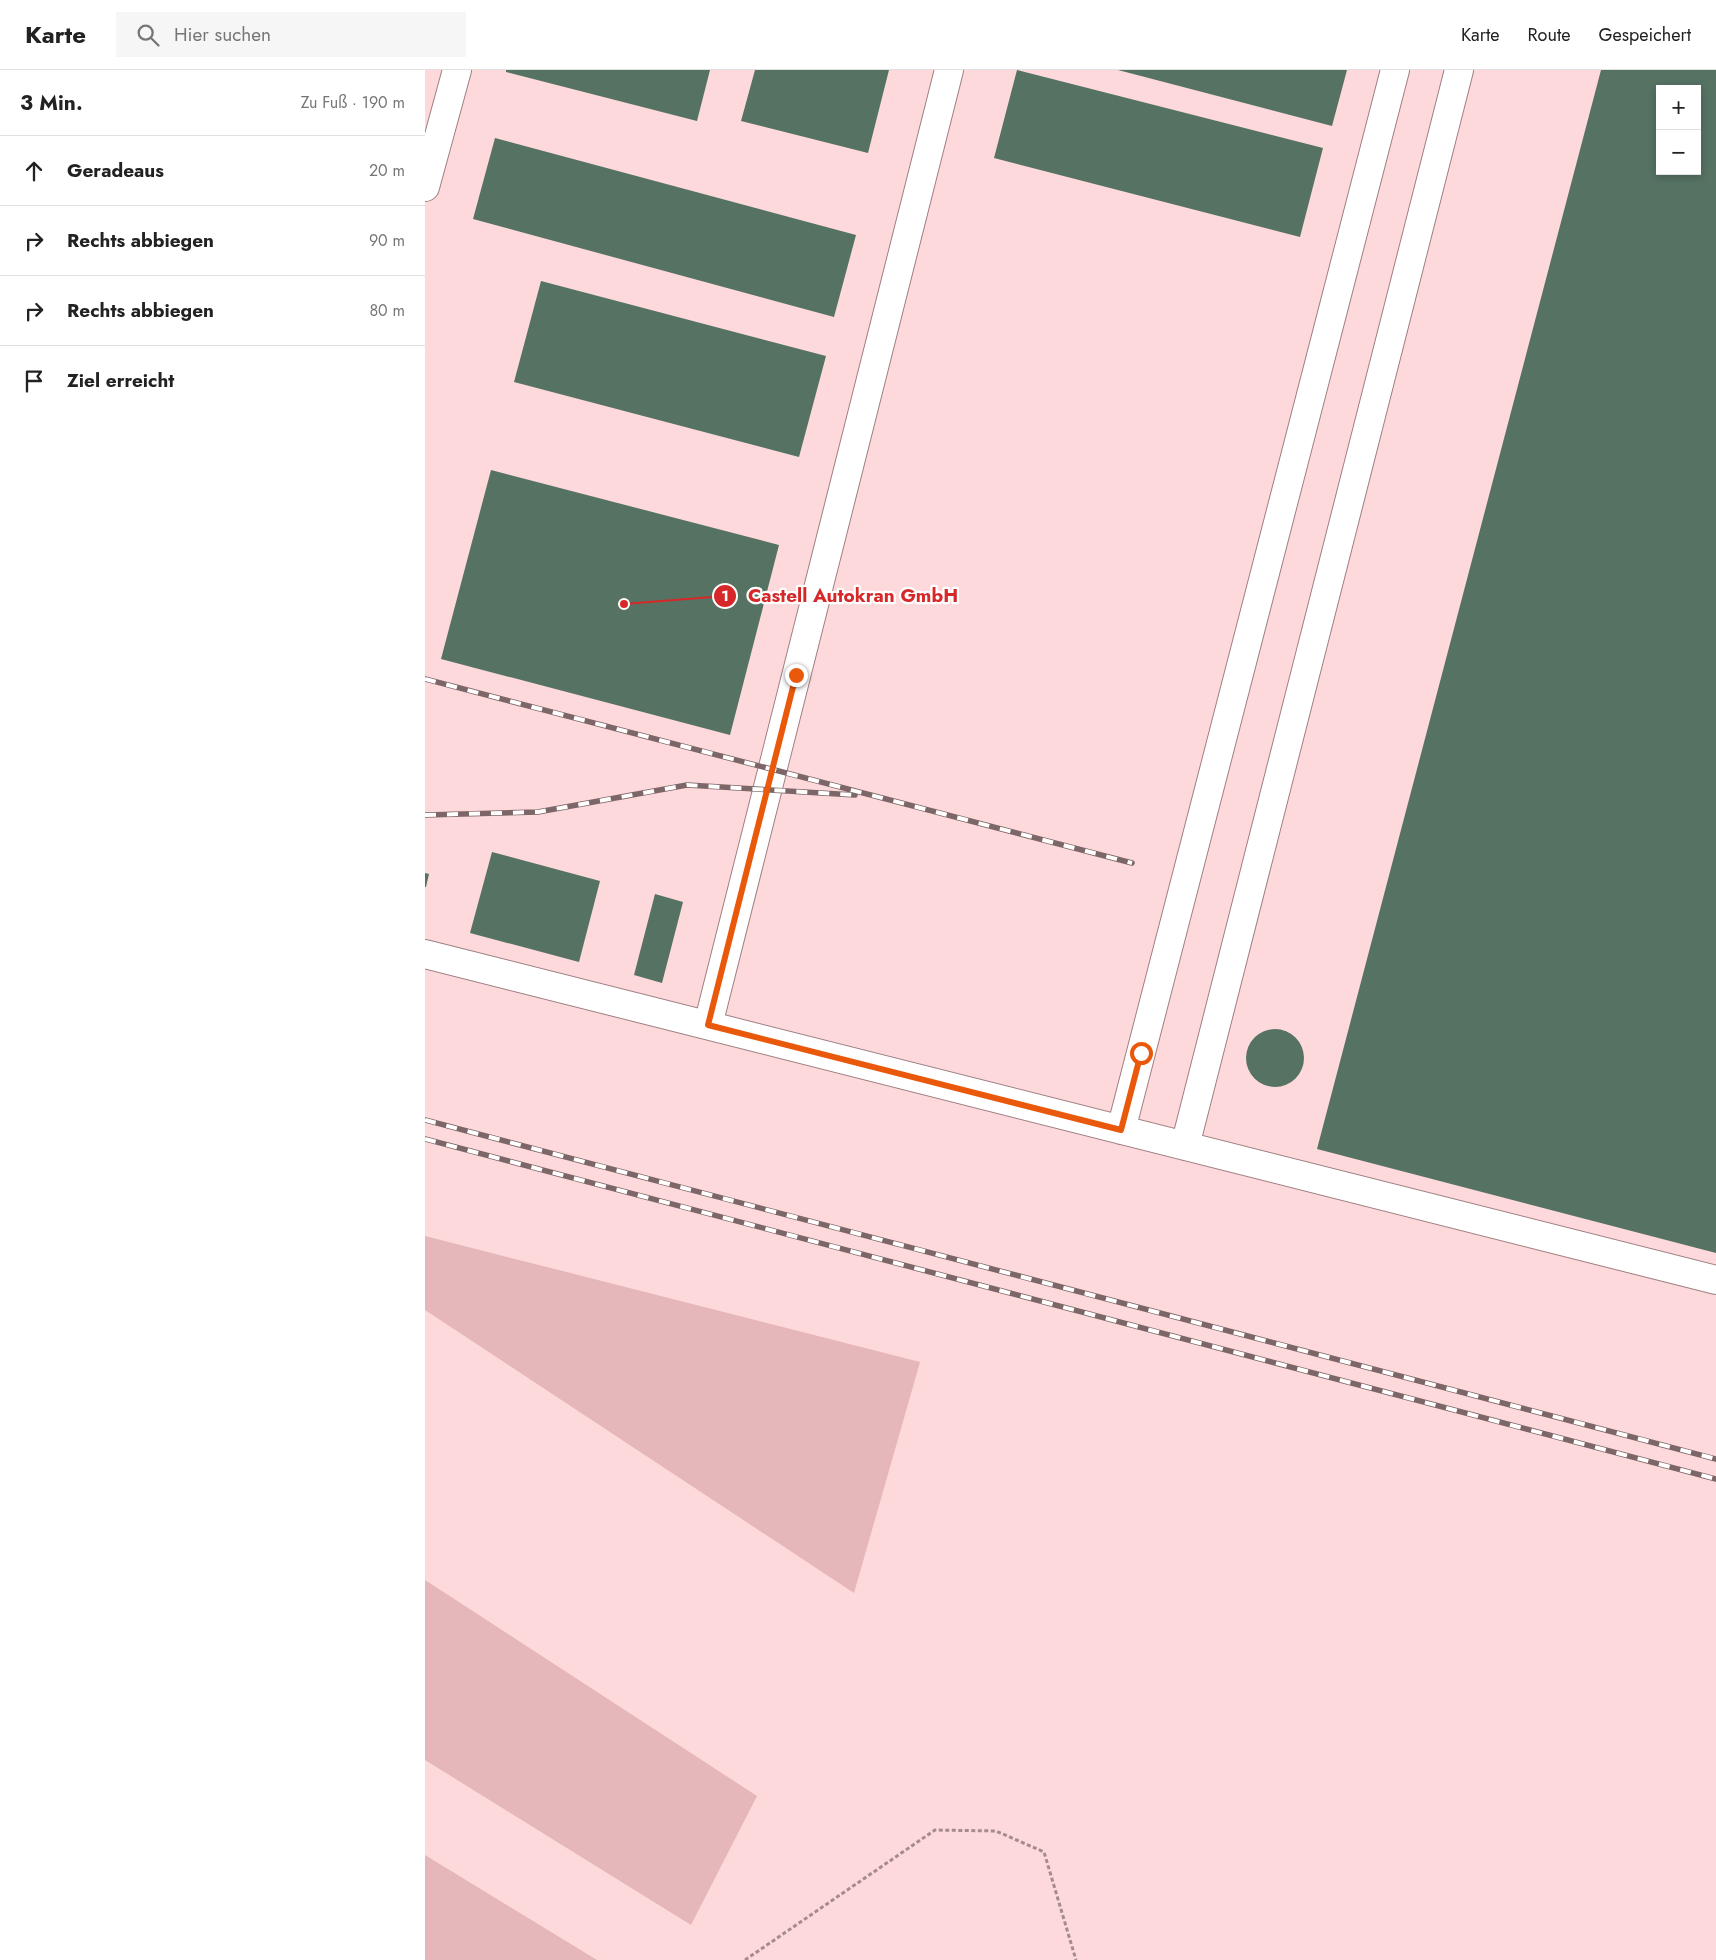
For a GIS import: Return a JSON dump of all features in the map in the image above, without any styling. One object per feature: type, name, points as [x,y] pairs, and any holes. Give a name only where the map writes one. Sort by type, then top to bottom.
[{"type":"lane","points":[[425,187],[457,70]]},
{"type":"lane","points":[[708,1025],[949,70]]},
{"type":"lane","points":[[1121,1130],[1395,70]]},
{"type":"lane","points":[[1185,1146],[1459,70]]},
{"type":"lane","points":[[425,954],[1716,1280]]},
{"type":"path","points":[[745,1960],[935,1830],[996,1831],[1044,1852],[1076,1960]]},
{"type":"shaded area","points":[[425,1236],[920,1362],[854,1593],[425,1310]]},
{"type":"shaded area","points":[[425,1580],[757,1796],[691,1925],[425,1760]]},
{"type":"shaded area","points":[[425,1855],[597,1960],[425,1960]]},
{"type":"building","points":[[506,70],[710,70],[697,121],[506,72]]},
{"type":"building","points":[[755,70],[889,70],[868,153],[741,121]]},
{"type":"building","points":[[1017,70],[1323,148],[1300,237],[994,158]]},
{"type":"building","points":[[1118,70],[1347,70],[1332,126]]},
{"type":"building","points":[[1601,70],[1716,70],[1716,1253],[1317,1149]]},
{"type":"building","points":[[495,138],[856,235],[834,317],[473,219]]},
{"type":"building","points":[[541,281],[826,356],[799,457],[514,382]]},
{"type":"building","points":[[491,470],[779,545],[730,735],[441,659]]},
{"type":"building","points":[[492,852],[600,881],[579,962],[470,933]]},
{"type":"building","points":[[425,873],[429,874],[426,887],[425,887]]},
{"type":"building","points":[[655,894],[683,902],[662,983],[634,975]]},
{"type":"building","points":[[1275,1029],[1286,1031],[1299,1042],[1304,1058],[1302,1069],[1291,1082],[1275,1087],[1264,1085],[1251,1074],[1246,1058],[1248,1047],[1259,1034]]},
{"type":"railway","points":[[425,679],[1132,863]]},
{"type":"railway","points":[[425,815],[538,812],[687,785],[855,795]]},
{"type":"railway","points":[[425,1120],[1716,1459]]},
{"type":"railway","points":[[425,1139],[1716,1479]]},
{"type":"place","name":"Castell Autokran GmbH","points":[[624,604]]},
{"type":"route","points":[[796,675],[708,1025],[1121,1130],[1141,1053]]}]
